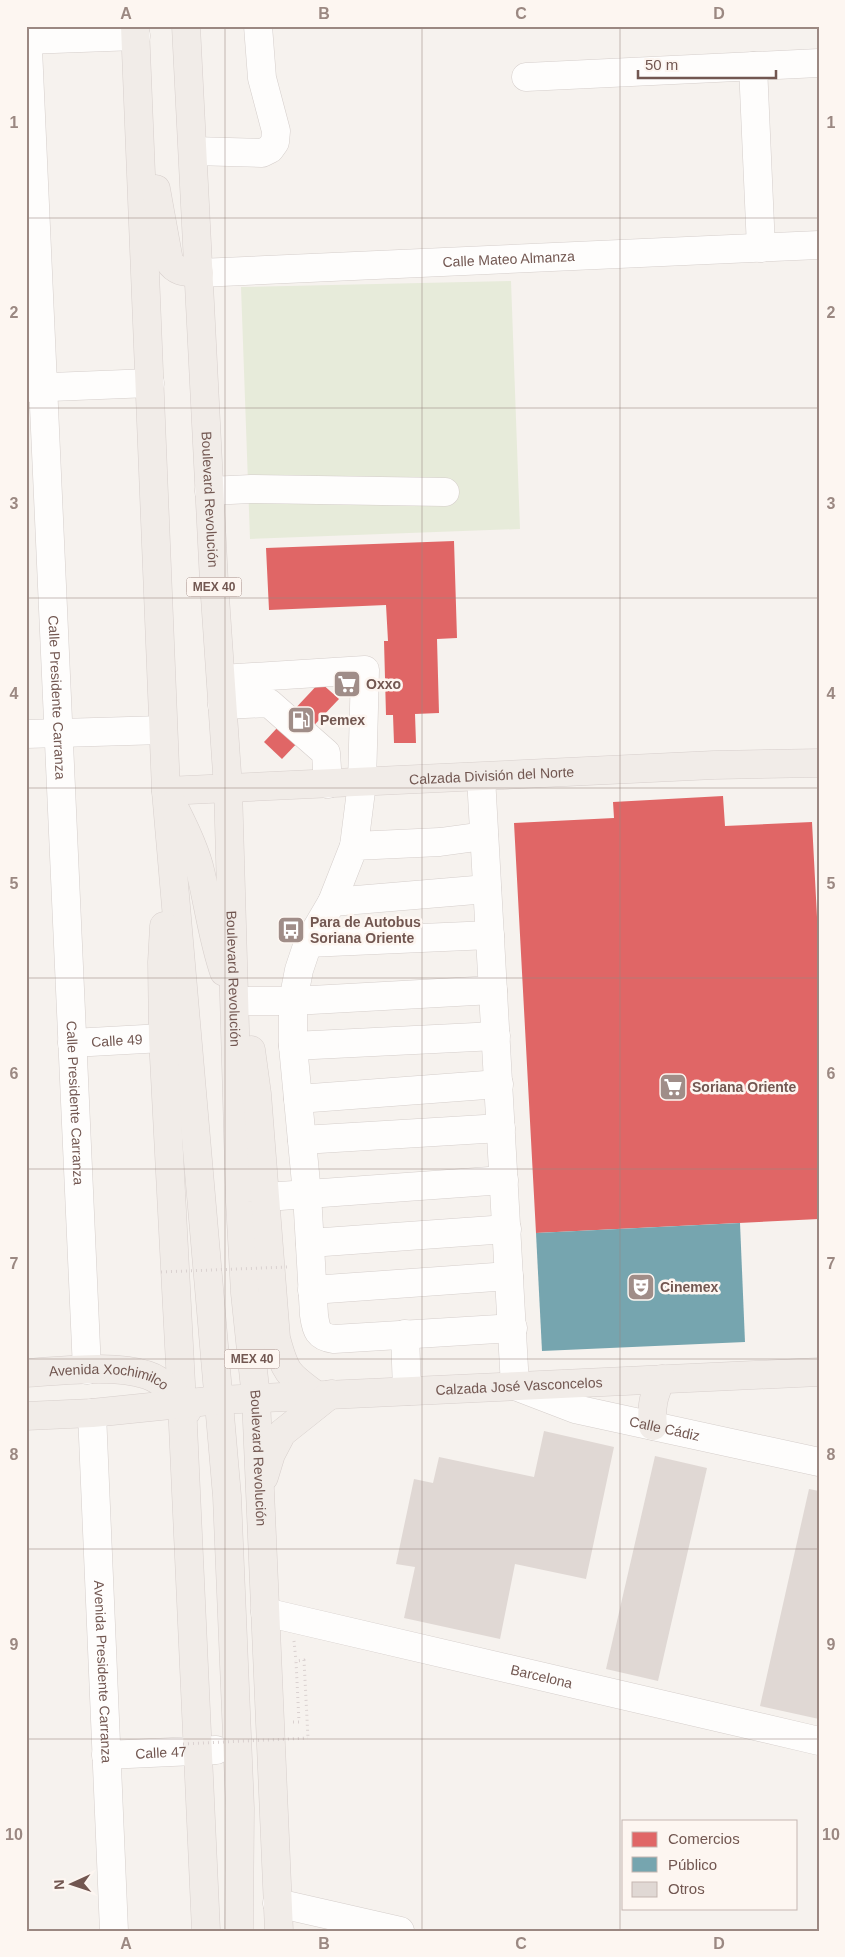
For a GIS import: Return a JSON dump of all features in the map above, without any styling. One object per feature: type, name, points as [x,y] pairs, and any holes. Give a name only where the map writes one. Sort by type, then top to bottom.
[{"type":"main road","name":"Boulevard Revolución","points":[[186,26],[209,491],[228,788],[240,1202],[245,1292],[256,1398],[279,1931]]},
{"type":"main road","name":"MEX 40","points":[[136,31],[166,791],[227,1496],[240,1808],[240,1927]]},
{"type":"main road","points":[[140,140],[159,200],[169,262],[178,271],[199,273]]},
{"type":"main road","name":"Calzada División del Norte","points":[[166,791],[714,765],[819,763]]},
{"type":"main road","points":[[166,791],[191,842],[201,874],[216,948],[251,1048],[258,1094],[276,1338],[282,1360],[291,1377],[324,1395],[282,1433],[271,1454],[260,1491]]},
{"type":"main road","points":[[173,869],[164,931],[162,962],[163,1038],[199,1749],[206,1931]]},
{"type":"main road","name":"Avenida Xochimilco","points":[[26,1373],[86,1370],[123,1371],[148,1375],[161,1383],[182,1404]]},
{"type":"main road","name":"Calzada José Vasconcelos","points":[[219,1400],[819,1372]]},
{"type":"main road","points":[[653,1426],[651,1409],[654,1393],[662,1380]]},
{"type":"main road","name":"Avenida Xochimilco","points":[[26,1416],[92,1413],[219,1400]]},
{"type":"main road","points":[[199,1749],[228,1891],[240,1927]]},
{"type":"street","points":[[193,151],[262,153],[275,142],[276,130],[262,78],[258,26]]},
{"type":"street","points":[[27,35],[136,31]]},
{"type":"street","name":"Calle Presidente Carranza","points":[[27,35],[35,387],[58,733],[86,1370]]},
{"type":"street","points":[[526,77],[819,63]]},
{"type":"street","points":[[753,66],[760,248]]},
{"type":"street","name":"Calle Mateo Almanza","points":[[199,273],[819,244]]},
{"type":"street","points":[[35,387],[150,383]]},
{"type":"street","points":[[209,491],[251,489],[445,492]]},
{"type":"street","points":[[222,692],[364,670],[362,783],[354,846],[332,902],[308,943],[292,1001],[293,1046],[307,1194],[315,1325],[319,1333],[325,1338],[334,1339],[512,1328]]},
{"type":"street","points":[[222,692],[269,703],[326,753],[328,784]]},
{"type":"street","points":[[26,734],[163,730]]},
{"type":"street","points":[[480,777],[515,1386]]},
{"type":"street","points":[[354,846],[440,842],[484,836]]},
{"type":"street","points":[[332,902],[487,890]]},
{"type":"street","points":[[308,943],[490,935]]},
{"type":"street","points":[[235,1001],[292,1001],[493,990]]},
{"type":"street","points":[[293,1046],[496,1036]]},
{"type":"street","name":"Calle 49","points":[[72,1043],[163,1038]]},
{"type":"street","points":[[298,1099],[498,1084]]},
{"type":"street","points":[[302,1140],[501,1128]]},
{"type":"street","points":[[266,1197],[504,1180]]},
{"type":"street","points":[[310,1244],[507,1229]]},
{"type":"street","points":[[312,1290],[510,1276]]},
{"type":"street","points":[[404,1334],[407,1391]]},
{"type":"street","name":"Calle Cádiz","points":[[515,1386],[575,1409],[819,1462]]},
{"type":"street","name":"Avenida Presidente Carranza","points":[[92,1413],[114,1931]]},
{"type":"street","name":"Barcelona","points":[[265,1612],[819,1741]]},
{"type":"street","name":"Calle 47","points":[[106,1755],[199,1749]]},
{"type":"street","points":[[277,1904],[400,1931]]},
{"type":"path","points":[[161,1272],[287,1267]]},
{"type":"path","points":[[199,1749],[308,1738],[304,1660],[296,1661],[299,1722]]},
{"type":"green space","points":[[511,281],[520,529],[250,539],[241,287]]},
{"type":"building: Comercios","points":[[454,541],[457,638],[437,639],[439,713],[415,714],[416,743],[394,743],[393,715],[386,715],[384,641],[388,641],[386,605],[269,610],[266,548]]},
{"type":"building: Comercios","name":"Pemex","points":[[320,682],[339,699],[282,759],[264,742]]},
{"type":"building: Comercios","name":"Soriana Oriente","points":[[723,796],[725,826],[812,822],[819,955],[819,1219],[536,1233],[514,823],[614,818],[613,802]]},
{"type":"building: Público","name":"Cinemex","points":[[740,1223],[745,1342],[542,1351],[536,1233]]},
{"type":"building: Otros","points":[[544,1431],[614,1447],[586,1579],[515,1564],[500,1639],[404,1618],[415,1567],[396,1564],[414,1479],[433,1483],[439,1457],[534,1477]]},
{"type":"building: Otros","points":[[655,1456],[707,1468],[658,1681],[606,1669]]},
{"type":"building: Otros","points":[[809,1489],[819,1491],[819,1719],[760,1706]]},
{"type":"place","name":"Oxxo","points":[[347,684]]},
{"type":"place","name":"Pemex","points":[[301,720]]},
{"type":"place","name":"Para de Autobus Soriana Oriente","points":[[291,930]]},
{"type":"place","name":"Soriana Oriente","points":[[673,1087]]},
{"type":"place","name":"Cinemex","points":[[641,1287]]}]
